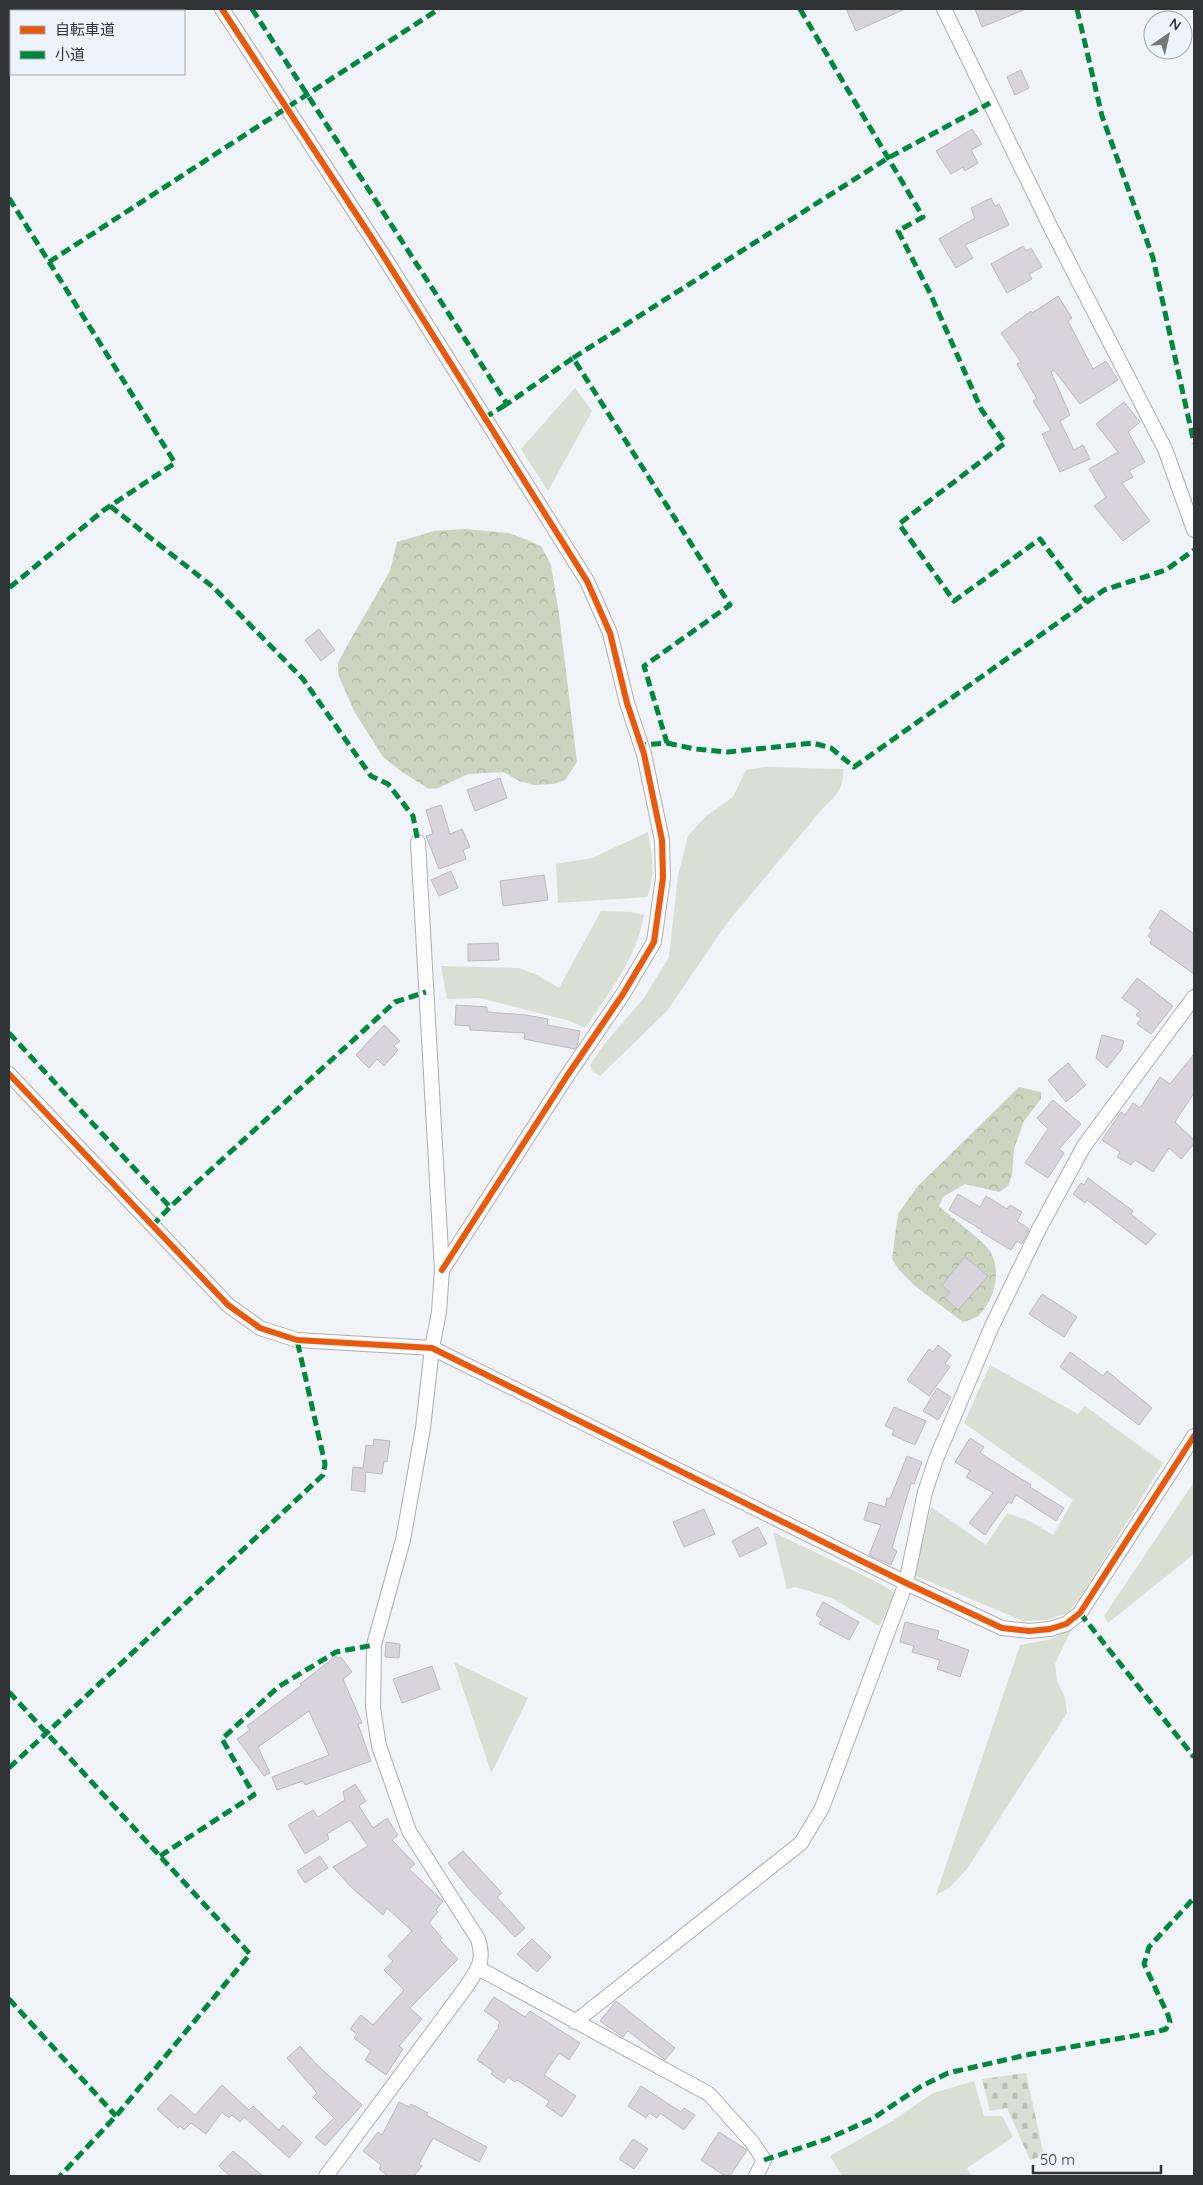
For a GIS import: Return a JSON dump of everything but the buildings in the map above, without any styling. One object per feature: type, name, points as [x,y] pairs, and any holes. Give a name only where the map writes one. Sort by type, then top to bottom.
[{"type":"street","points":[[222,9],[379,249],[587,581],[610,633],[627,702],[644,754],[662,840],[663,878],[654,942],[623,994],[567,1076],[442,1270]]},
{"type":"street","points":[[944,9],[1051,228],[1165,449],[1194,530]]},
{"type":"street","points":[[326,2176],[466,1987],[478,1968],[482,1953],[478,1939],[409,1832],[379,1746],[373,1708],[374,1645],[403,1540],[423,1428],[432,1348],[440,1312],[442,1270],[418,842]]},
{"type":"street","points":[[575,2022],[801,1843],[822,1808],[906,1583],[925,1492],[936,1459],[992,1326],[1040,1227],[1084,1146],[1194,996]]},
{"type":"street","points":[[9,1074],[228,1305],[260,1328],[297,1340],[432,1348],[906,1583],[1002,1628],[1029,1631],[1050,1629],[1066,1624],[1080,1613],[1194,1436]]},
{"type":"street","points":[[478,1968],[709,2094],[752,2142],[764,2160],[760,2174]]},
{"type":"green space","points":[[575,388],[592,411],[548,491],[521,449]]},
{"type":"green space","points":[[465,529],[509,533],[525,539],[541,546],[551,565],[559,614],[577,762],[565,780],[554,784],[534,785],[519,781],[504,772],[468,774],[438,788],[429,789],[383,757],[354,711],[338,674],[338,663],[390,571],[397,542],[434,531]]},
{"type":"green space","points":[[764,767],[843,769],[841,787],[727,923],[667,1011],[600,1076],[592,1071],[590,1065],[605,1043],[644,998],[669,957],[678,876],[688,836],[705,817],[733,797],[746,770]]},
{"type":"green space","points":[[648,832],[652,857],[652,881],[647,897],[558,903],[556,864],[592,858]]},
{"type":"green space","points":[[601,911],[631,912],[644,915],[629,960],[585,1028],[570,1021],[480,998],[447,999],[441,966],[519,968],[537,975],[559,988]]},
{"type":"green space","points":[[1019,1087],[1041,1092],[1041,1099],[1024,1121],[1014,1149],[1012,1175],[1008,1186],[999,1192],[965,1184],[943,1197],[939,1206],[988,1248],[996,1268],[993,1293],[985,1308],[973,1319],[963,1322],[915,1286],[899,1270],[892,1259],[898,1214],[917,1187]]},
{"type":"green space","points":[[990,1365],[1078,1414],[1085,1406],[1163,1463],[1079,1600],[1067,1613],[1047,1620],[1023,1621],[914,1575],[931,1507],[986,1545],[1007,1513],[1032,1522],[1053,1535],[1073,1500],[964,1423]]},
{"type":"green space","points":[[1194,1482],[1194,1554],[1108,1623],[1104,1616]]},
{"type":"green space","points":[[773,1532],[879,1583],[896,1594],[879,1626],[832,1598],[795,1587],[787,1589]]},
{"type":"green space","points":[[1072,1628],[1055,1664],[1057,1681],[1065,1697],[1067,1713],[967,1869],[949,1888],[936,1895],[1020,1645],[1052,1639]]},
{"type":"green space","points":[[454,1662],[528,1698],[492,1772],[491,1772]]},
{"type":"green space","points":[[1026,2073],[1044,2156],[1030,2160],[1007,2108],[990,2111],[982,2079]]},
{"type":"green space","points":[[974,2081],[984,2116],[1002,2116],[1013,2137],[967,2168],[972,2176],[842,2176],[830,2156],[894,2120],[933,2093]]},
{"type":"marked path","points":[[252,9],[507,404],[573,358],[730,605],[644,666],[667,743],[641,745]]},
{"type":"marked path","points":[[49,262],[439,9]]},
{"type":"marked path","points":[[800,9],[923,217],[898,231],[930,293],[981,409],[1005,443],[899,524],[954,601],[1040,539],[1087,602]]},
{"type":"marked path","points":[[1077,9],[1102,116],[1153,258],[1194,443]]},
{"type":"marked path","points":[[573,358],[888,158],[990,103]]},
{"type":"marked path","points":[[9,198],[175,463],[104,510],[9,588]]},
{"type":"marked path","points":[[484,418],[507,404]]},
{"type":"marked path","points":[[110,506],[213,587],[303,679],[371,776],[388,784],[413,816],[418,842]]},
{"type":"marked path","points":[[667,743],[695,749],[728,752],[813,743],[831,748],[854,767],[1104,590],[1166,570],[1194,550]]},
{"type":"marked path","points":[[152,1226],[170,1207],[395,1002],[426,992]]},
{"type":"marked path","points":[[9,1033],[170,1207]]},
{"type":"marked path","points":[[9,1768],[323,1475],[325,1464],[297,1340]]},
{"type":"marked path","points":[[1080,1613],[1194,1757]]},
{"type":"marked path","points":[[160,1856],[254,1795],[222,1739],[278,1687],[336,1652],[374,1645]]},
{"type":"marked path","points":[[9,1692],[250,1954],[116,2116],[60,2176]]},
{"type":"marked path","points":[[764,2160],[827,2139],[872,2119],[920,2087],[948,2073],[1031,2054],[1166,2029],[1170,2022],[1168,2015],[1144,1964],[1149,1947],[1194,1898]]},
{"type":"marked path","points":[[9,1999],[116,2116]]},
{"type":"cycle path","points":[[222,9],[379,249],[587,581],[610,633],[627,703],[644,754],[662,840],[663,878],[654,942],[623,994],[567,1076],[442,1270]]},
{"type":"cycle path","points":[[9,1074],[228,1305],[260,1328],[297,1340],[432,1348],[906,1583],[1002,1628],[1029,1631],[1050,1629],[1066,1624],[1080,1613],[1194,1436]]}]
